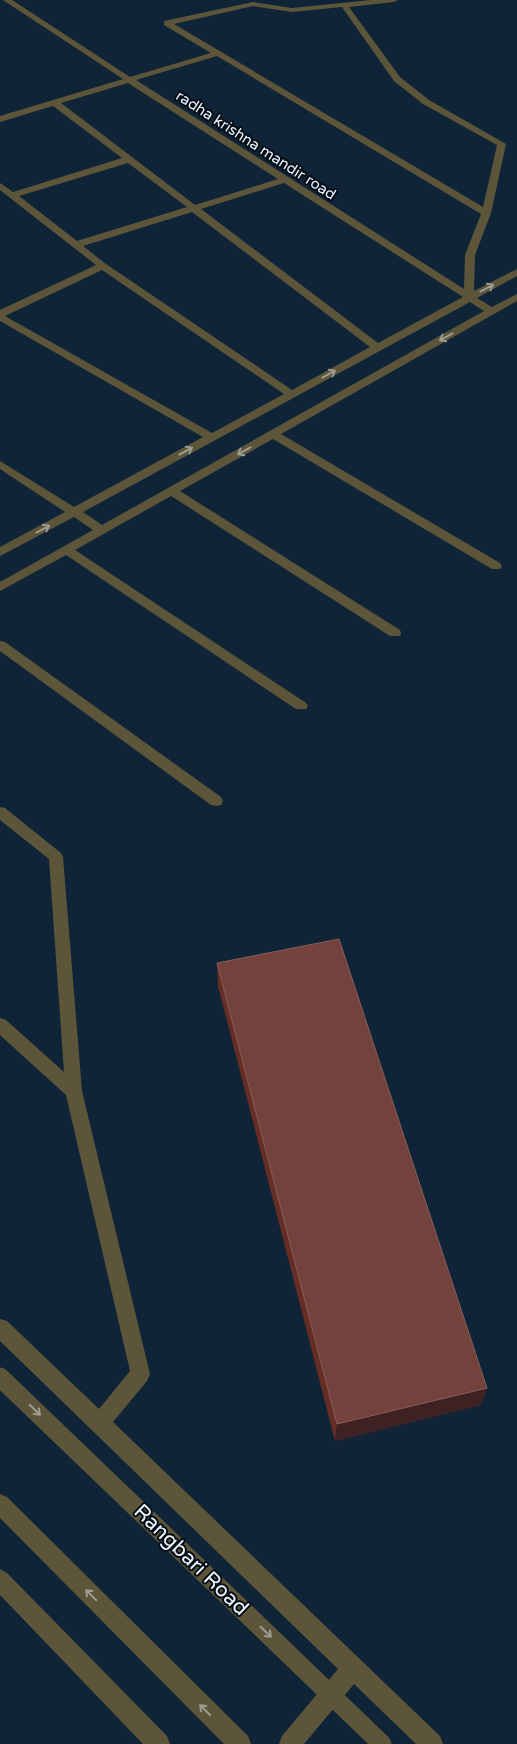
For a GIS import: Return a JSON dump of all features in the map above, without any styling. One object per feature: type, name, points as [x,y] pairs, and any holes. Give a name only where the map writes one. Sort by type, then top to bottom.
[{"type":"street","name":"radha krishna mandir road","points":[[7,0],[284,180],[491,311]]},
{"type":"street","points":[[394,0],[355,2],[344,5],[292,10],[253,4],[167,23],[486,213]]},
{"type":"street","points":[[344,5],[397,79],[426,102],[502,144],[486,213],[470,254],[469,298]]},
{"type":"street","points":[[0,119],[218,53]]},
{"type":"street","points":[[55,103],[376,348]]},
{"type":"street","points":[[12,195],[130,160]]},
{"type":"street","points":[[76,246],[284,180]]},
{"type":"street","points":[[0,186],[103,266],[291,394]]},
{"type":"street","points":[[0,316],[103,266]]},
{"type":"street","points":[[0,552],[514,274]]},
{"type":"street","points":[[0,587],[517,297]]},
{"type":"street","points":[[0,316],[211,437]]},
{"type":"street","points":[[273,434],[496,566]]},
{"type":"street","points":[[0,464],[102,530]]},
{"type":"street","points":[[171,491],[396,633]]},
{"type":"street","points":[[67,550],[301,706]]},
{"type":"street","points":[[0,645],[216,801]]},
{"type":"street","points":[[0,812],[56,856],[74,1090],[140,1374],[100,1423]]},
{"type":"street","points":[[0,1025],[74,1090]]},
{"type":"street","points":[[0,1328],[432,1744]]},
{"type":"street","name":"Rangbari Road","points":[[0,1376],[382,1744]]},
{"type":"street","points":[[0,1504],[240,1744]]},
{"type":"street","points":[[0,1580],[159,1744]]},
{"type":"street","points":[[290,1744],[353,1668]]},
{"type":"building","points":[[339,939],[487,1388],[337,1424],[217,963]]}]
